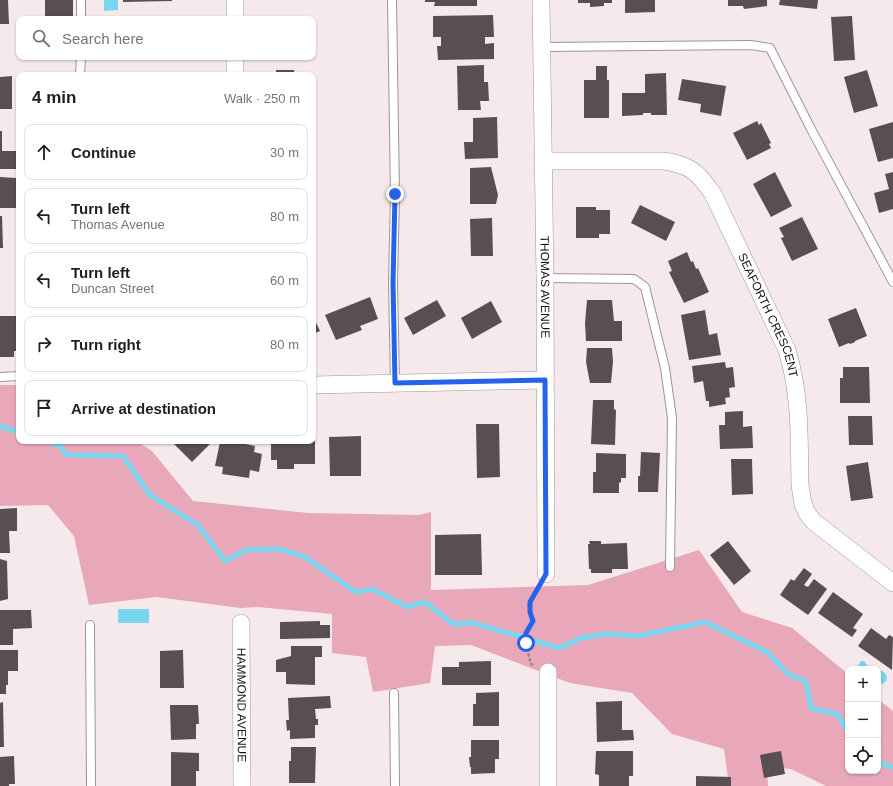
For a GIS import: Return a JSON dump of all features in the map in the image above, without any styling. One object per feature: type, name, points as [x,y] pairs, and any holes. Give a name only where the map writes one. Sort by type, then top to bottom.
[{"type":"street","points":[[236,0],[236,16]]},
{"type":"street","name":"THOMAS AVENUE","points":[[541,0],[544,161],[546,574]]},
{"type":"street","points":[[236,60],[236,72]]},
{"type":"street","name":"SEAFORTH CRESCENT","points":[[544,161],[677,162],[694,171],[704,180],[713,194],[787,350],[792,364],[798,396],[800,485],[807,513],[826,533],[893,583]]},
{"type":"street","points":[[316,385],[545,380]]},
{"type":"street","name":"HAMMOND AVENUE","points":[[241,623],[242,786]]},
{"type":"street","points":[[548,672],[548,786]]},
{"type":"lane","points":[[81,0],[81,16]]},
{"type":"lane","points":[[392,0],[395,194],[393,283],[395,383]]},
{"type":"lane","points":[[542,47],[751,45],[770,48],[811,129],[893,282]]},
{"type":"lane","points":[[80,60],[80,72]]},
{"type":"lane","points":[[545,278],[634,279],[645,287],[665,368],[672,418],[670,567]]},
{"type":"lane","points":[[0,377],[16,376]]},
{"type":"lane","points":[[90,625],[91,786]]},
{"type":"lane","points":[[394,693],[395,786]]},
{"type":"path","points":[[546,574],[530,602],[530,612],[533,621],[526,633],[526,643],[531,664],[548,672]]},
{"type":"shaded area","points":[[0,385],[16,385],[16,444],[141,444],[152,451],[193,501],[308,513],[419,515],[431,512],[431,590],[588,585],[699,550],[742,612],[792,628],[845,672],[845,774],[881,774],[881,701],[893,711],[893,786],[826,786],[791,769],[767,767],[768,786],[729,786],[724,749],[672,734],[632,693],[570,683],[471,645],[435,646],[430,683],[373,692],[366,657],[332,653],[332,614],[258,607],[241,608],[156,597],[89,605],[74,536],[48,505],[0,506]]},
{"type":"water","points":[[104,0],[118,0],[118,10],[104,11]]},
{"type":"water","points":[[118,609],[149,609],[149,623],[118,623]]},
{"type":"water","points":[[861,661],[864,661],[868,666],[858,666]]},
{"type":"water","points":[[881,671],[886,674],[887,680],[883,684],[881,684]]},
{"type":"building","points":[[0,0],[8,0],[9,24],[0,24]]},
{"type":"building","points":[[45,0],[73,0],[73,16],[45,16]]},
{"type":"building","points":[[123,0],[172,0],[172,1],[123,2]]},
{"type":"building","points":[[425,0],[477,0],[477,6],[434,6],[435,2],[425,2]]},
{"type":"building","points":[[578,0],[612,0],[612,3],[604,3],[604,6],[590,7],[590,3],[578,3]]},
{"type":"building","points":[[625,0],[655,0],[655,12],[625,13]]},
{"type":"building","points":[[728,0],[767,0],[767,6],[744,9],[743,6],[728,6]]},
{"type":"building","points":[[780,0],[818,0],[817,9],[779,5]]},
{"type":"building","points":[[493,15],[494,37],[485,37],[485,44],[494,43],[494,59],[438,60],[437,46],[441,46],[441,37],[433,37],[433,16]]},
{"type":"building","points":[[852,16],[855,60],[834,61],[831,17]]},
{"type":"building","points":[[484,65],[484,82],[488,82],[489,101],[480,101],[481,110],[458,110],[457,66]]},
{"type":"building","points":[[596,66],[607,66],[607,80],[609,80],[609,118],[584,118],[584,80],[596,80]]},
{"type":"building","points":[[276,70],[294,70],[294,72],[276,72]]},
{"type":"building","points":[[867,70],[878,106],[854,113],[844,77]]},
{"type":"building","points":[[666,73],[667,115],[651,115],[651,113],[643,113],[643,115],[622,116],[622,93],[645,93],[645,74]]},
{"type":"building","points":[[12,76],[12,109],[0,109],[0,77]]},
{"type":"building","points":[[682,79],[726,86],[721,116],[700,112],[701,104],[678,100]]},
{"type":"building","points":[[497,117],[498,158],[465,159],[464,142],[473,142],[473,118]]},
{"type":"building","points":[[757,121],[759,125],[761,123],[771,143],[769,144],[771,148],[747,160],[733,133]]},
{"type":"building","points":[[893,122],[893,158],[878,162],[869,129]]},
{"type":"building","points":[[0,131],[2,131],[2,151],[16,151],[16,169],[0,169]]},
{"type":"building","points":[[491,167],[498,195],[496,204],[470,204],[470,168]]},
{"type":"building","points":[[775,172],[792,206],[771,217],[753,184]]},
{"type":"building","points":[[893,172],[893,209],[879,213],[874,193],[889,189],[885,174]]},
{"type":"building","points":[[0,177],[16,178],[16,208],[0,208]]},
{"type":"building","points":[[640,205],[675,222],[666,241],[631,223]]},
{"type":"building","points":[[576,207],[596,207],[596,210],[610,210],[610,234],[599,234],[599,238],[576,238]]},
{"type":"building","points":[[0,216],[2,216],[3,248],[0,248]]},
{"type":"building","points":[[802,217],[818,249],[792,261],[781,238],[784,237],[779,228]]},
{"type":"building","points":[[492,218],[493,256],[471,256],[470,219]]},
{"type":"building","points":[[687,252],[691,262],[693,261],[696,269],[698,268],[709,292],[684,303],[669,272],[672,271],[668,261]]},
{"type":"building","points":[[370,297],[378,319],[360,326],[362,330],[336,340],[325,315]]},
{"type":"building","points":[[437,300],[446,316],[413,335],[404,318]]},
{"type":"building","points":[[587,300],[612,300],[614,321],[622,321],[622,341],[586,341],[585,323]]},
{"type":"building","points":[[491,301],[502,322],[472,339],[461,318]]},
{"type":"building","points":[[856,308],[867,336],[850,344],[849,343],[839,347],[828,319]]},
{"type":"building","points":[[705,310],[709,335],[717,333],[721,355],[689,360],[681,315]]},
{"type":"building","points":[[0,316],[16,316],[16,351],[14,351],[14,357],[0,357]]},
{"type":"building","points":[[316,322],[320,331],[316,333]]},
{"type":"building","points":[[587,348],[612,348],[613,362],[611,383],[590,383],[586,362]]},
{"type":"building","points":[[725,362],[726,368],[733,367],[735,387],[729,388],[730,397],[725,398],[726,404],[709,407],[709,401],[706,401],[703,381],[694,383],[692,366]]},
{"type":"building","points":[[843,367],[869,367],[870,403],[840,403],[840,378],[843,378]]},
{"type":"building","points":[[593,400],[614,400],[614,409],[616,410],[615,445],[591,444]]},
{"type":"building","points":[[743,411],[743,427],[752,426],[753,448],[720,449],[719,425],[725,425],[725,412]]},
{"type":"building","points":[[848,416],[872,416],[873,445],[849,445]]},
{"type":"building","points":[[476,424],[499,424],[500,477],[477,478]]},
{"type":"building","points":[[361,436],[361,476],[330,476],[329,437]]},
{"type":"building","points":[[174,444],[210,444],[192,462]]},
{"type":"building","points":[[220,444],[246,444],[255,446],[254,452],[262,454],[259,472],[250,470],[249,478],[222,474],[223,467],[215,466]]},
{"type":"building","points":[[271,444],[315,444],[315,464],[294,464],[294,469],[277,469],[277,460],[271,460]]},
{"type":"building","points":[[641,452],[660,453],[658,492],[638,492]]},
{"type":"building","points":[[596,453],[626,454],[626,478],[621,478],[621,482],[619,483],[619,493],[593,493],[593,472],[596,472]]},
{"type":"building","points":[[731,459],[752,459],[753,494],[732,495]]},
{"type":"building","points":[[868,462],[873,498],[851,501],[846,466]]},
{"type":"building","points":[[17,508],[17,531],[9,531],[10,553],[0,553],[0,509]]},
{"type":"building","points":[[481,534],[482,575],[435,575],[435,535]]},
{"type":"building","points":[[589,541],[601,541],[601,544],[627,543],[628,569],[612,569],[612,573],[591,573],[591,569],[589,569]]},
{"type":"building","points":[[728,541],[751,571],[734,585],[710,555]]},
{"type":"building","points":[[0,559],[7,561],[8,599],[0,601]]},
{"type":"building","points":[[804,568],[812,574],[804,585],[808,587],[814,579],[827,589],[808,615],[780,595],[791,579],[794,581]]},
{"type":"building","points":[[833,592],[863,614],[853,628],[857,630],[852,637],[818,613]]},
{"type":"building","points":[[0,610],[31,610],[32,628],[13,629],[13,645],[0,645]]},
{"type":"building","points":[[320,621],[320,625],[330,625],[330,638],[280,639],[280,622]]},
{"type":"building","points":[[871,628],[886,639],[889,635],[893,637],[892,670],[858,646]]},
{"type":"building","points":[[291,646],[322,646],[322,657],[315,657],[315,685],[286,684],[286,672],[276,672],[276,660],[291,656]]},
{"type":"building","points":[[0,650],[18,650],[18,671],[8,671],[8,685],[6,685],[6,694],[0,694]]},
{"type":"building","points":[[183,650],[184,688],[160,688],[160,651]]},
{"type":"building","points":[[491,661],[491,685],[442,685],[442,667],[459,667],[459,662]]},
{"type":"building","points":[[499,692],[499,726],[473,726],[473,704],[476,704],[476,693]]},
{"type":"building","points":[[330,696],[331,708],[315,709],[318,725],[315,725],[315,738],[290,739],[290,730],[287,731],[286,720],[289,720],[288,698]]},
{"type":"building","points":[[622,701],[622,730],[633,730],[634,740],[597,742],[596,702]]},
{"type":"building","points":[[3,702],[4,747],[0,747],[0,703]]},
{"type":"building","points":[[170,705],[198,705],[199,724],[196,724],[196,739],[171,740]]},
{"type":"building","points":[[471,740],[499,740],[499,759],[495,759],[495,773],[471,774],[469,757],[471,757]]},
{"type":"building","points":[[291,747],[316,747],[315,783],[289,783],[289,761],[291,761]]},
{"type":"building","points":[[596,751],[633,751],[633,776],[629,776],[629,786],[599,786],[599,775],[595,774]]},
{"type":"building","points":[[781,751],[785,774],[764,778],[760,755]]},
{"type":"building","points":[[171,752],[199,753],[199,771],[196,771],[196,786],[171,786]]},
{"type":"building","points":[[14,756],[15,784],[0,786],[0,757]]},
{"type":"building","points":[[696,776],[731,777],[731,786],[696,786]]},
{"type":"waterway","points":[[0,426],[16,431]]},
{"type":"waterway","points":[[54,444],[60,446],[67,455],[123,456],[150,495],[198,525],[225,561],[246,550],[279,549],[305,557],[356,592],[372,589],[407,607],[425,602],[453,624],[473,623],[559,648],[581,638],[604,634],[638,636],[705,622],[767,652],[788,674],[806,681],[811,708],[837,714],[845,727]]},
{"type":"waterway","points":[[881,763],[893,767]]},
{"type":"route","points":[[395,194],[393,283],[395,383],[545,380],[546,574],[530,602],[530,612],[533,621],[526,633],[526,643]]}]
